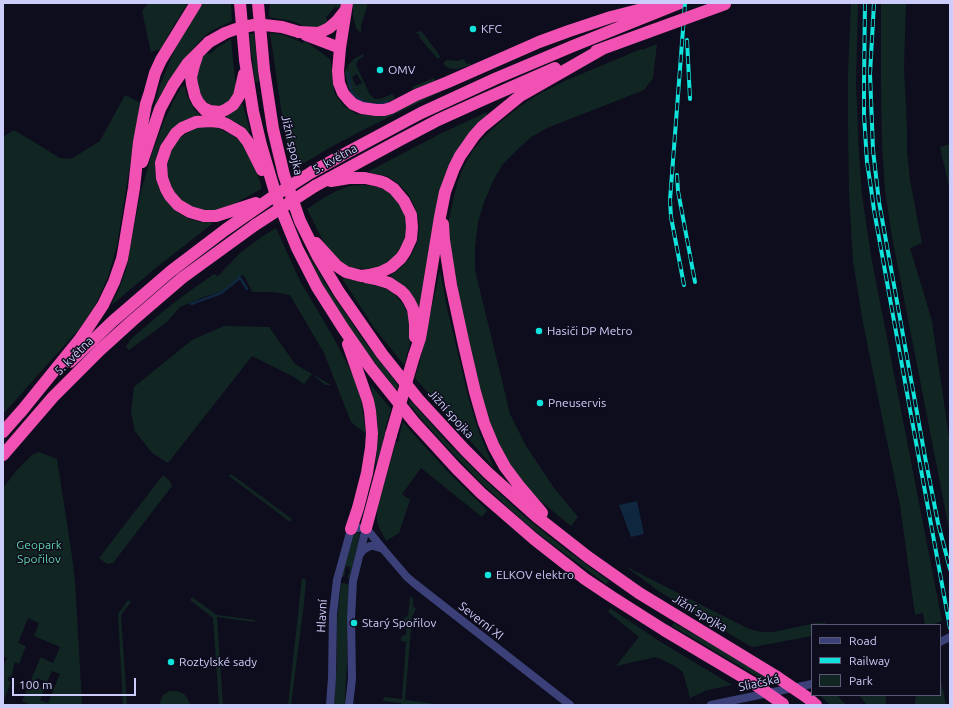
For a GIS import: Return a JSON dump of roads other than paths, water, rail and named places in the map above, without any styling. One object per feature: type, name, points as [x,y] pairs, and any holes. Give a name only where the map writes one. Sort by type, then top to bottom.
[{"type":"highway","points":[[20,413],[97,316],[114,282],[122,259],[134,188],[139,142],[146,104],[155,73],[161,60],[196,3]]},
{"type":"highway","points":[[240,3],[249,86],[256,125],[275,198]]},
{"type":"highway","points":[[346,7],[340,48],[338,77],[343,93],[350,102],[359,107],[368,110],[381,110],[391,108],[416,95],[539,42],[604,18],[649,11],[666,3]]},
{"type":"highway","name":"5. května","points":[[3,432],[65,366],[129,307],[251,208],[275,198],[312,172],[348,152],[401,124],[497,78],[649,11],[680,3]]},
{"type":"highway","name":"5. května","points":[[3,455],[58,392],[127,325],[182,278],[255,224],[315,186],[438,120],[520,83],[604,48],[726,3]]},
{"type":"highway","name":"Jižní spojka","points":[[259,5],[264,70],[272,129],[284,175],[300,221],[318,257],[339,292],[366,332],[400,377],[437,420],[488,473],[537,517],[588,558],[640,593],[777,677],[812,702]]},
{"type":"highway","points":[[299,32],[318,33],[330,28],[337,21],[346,7]]},
{"type":"highway","points":[[134,188],[160,109],[173,85],[188,63],[206,45],[221,35],[233,30],[243,27],[264,25],[282,27],[299,32],[316,40],[340,48]]},
{"type":"highway","points":[[206,45],[196,59],[191,77],[195,96],[198,102],[210,114],[242,133],[248,142],[275,198],[306,268],[329,308],[370,368],[414,422],[481,493],[560,560],[612,597],[753,683],[784,704]]},
{"type":"highway","points":[[366,528],[420,338],[442,204],[449,179],[454,168],[467,146],[482,127],[520,96],[604,48]]},
{"type":"highway","points":[[201,106],[210,111],[220,112],[233,105],[239,96],[241,89],[245,60]]},
{"type":"highway","points":[[226,124],[220,122],[196,122],[179,131],[170,140],[163,155],[161,163],[162,178],[166,189],[174,201],[184,209],[197,215],[216,216],[251,208]]},
{"type":"highway","points":[[315,186],[340,179],[372,179],[394,189],[401,196],[407,206],[411,215],[412,227],[411,240],[405,252],[396,263],[387,270],[361,276]]},
{"type":"highway","points":[[442,204],[444,240],[451,285],[475,392],[484,423],[494,447],[508,471],[564,538]]},
{"type":"highway","points":[[300,221],[322,250],[337,266],[346,272],[389,283],[401,291],[413,309],[415,324],[414,356]]},
{"type":"highway","points":[[343,328],[368,401],[372,425],[371,454],[367,473],[358,508],[350,529]]},
{"type":"highway","points":[[358,508],[359,517],[366,528]]},
{"type":"street","points":[[349,705],[352,679],[351,618],[353,581],[366,528],[350,529]]},
{"type":"street","name":"Severní XI","points":[[366,528],[414,583],[570,705]]},
{"type":"street","name":"Hlavní","points":[[330,705],[333,614],[337,580],[350,529]]},
{"type":"street","points":[[360,554],[363,550],[370,546],[383,549]]},
{"type":"street","points":[[941,642],[950,637]]},
{"type":"street","name":"Sliačská","points":[[711,705],[811,684]]},
{"type":"water","points":[[637,501],[644,534],[631,537],[619,505]]},
{"type":"waterway","points":[[348,73],[351,90],[358,98],[365,102],[374,104],[388,102]]},
{"type":"waterway","points":[[239,276],[247,289]]},
{"type":"waterway","points":[[191,304],[221,293],[240,278]]},
{"type":"railway","points":[[684,285],[671,217],[670,200],[685,3]]},
{"type":"railway","points":[[865,3],[864,115],[867,162],[874,210],[950,628]]},
{"type":"railway","points":[[874,3],[870,74],[873,150],[879,202],[925,457],[938,523],[950,569]]},
{"type":"railway","points":[[687,40],[690,99]]},
{"type":"railway","points":[[677,175],[678,191],[695,282]]},
{"type":"place","name":"KFC","points":[[473,29]]},
{"type":"place","name":"OMV","points":[[380,70]]},
{"type":"place","name":"Hasiči DP Metro","points":[[539,331]]},
{"type":"place","name":"Pneuservis","points":[[540,403]]},
{"type":"place","name":"ELKOV elektro","points":[[488,575]]},
{"type":"place","name":"Starý Spořilov","points":[[354,623]]},
{"type":"place","name":"Roztylské sady","points":[[171,662]]},
{"type":"park label","name":"Geopark Spořilov","points":[[39,552]]}]
